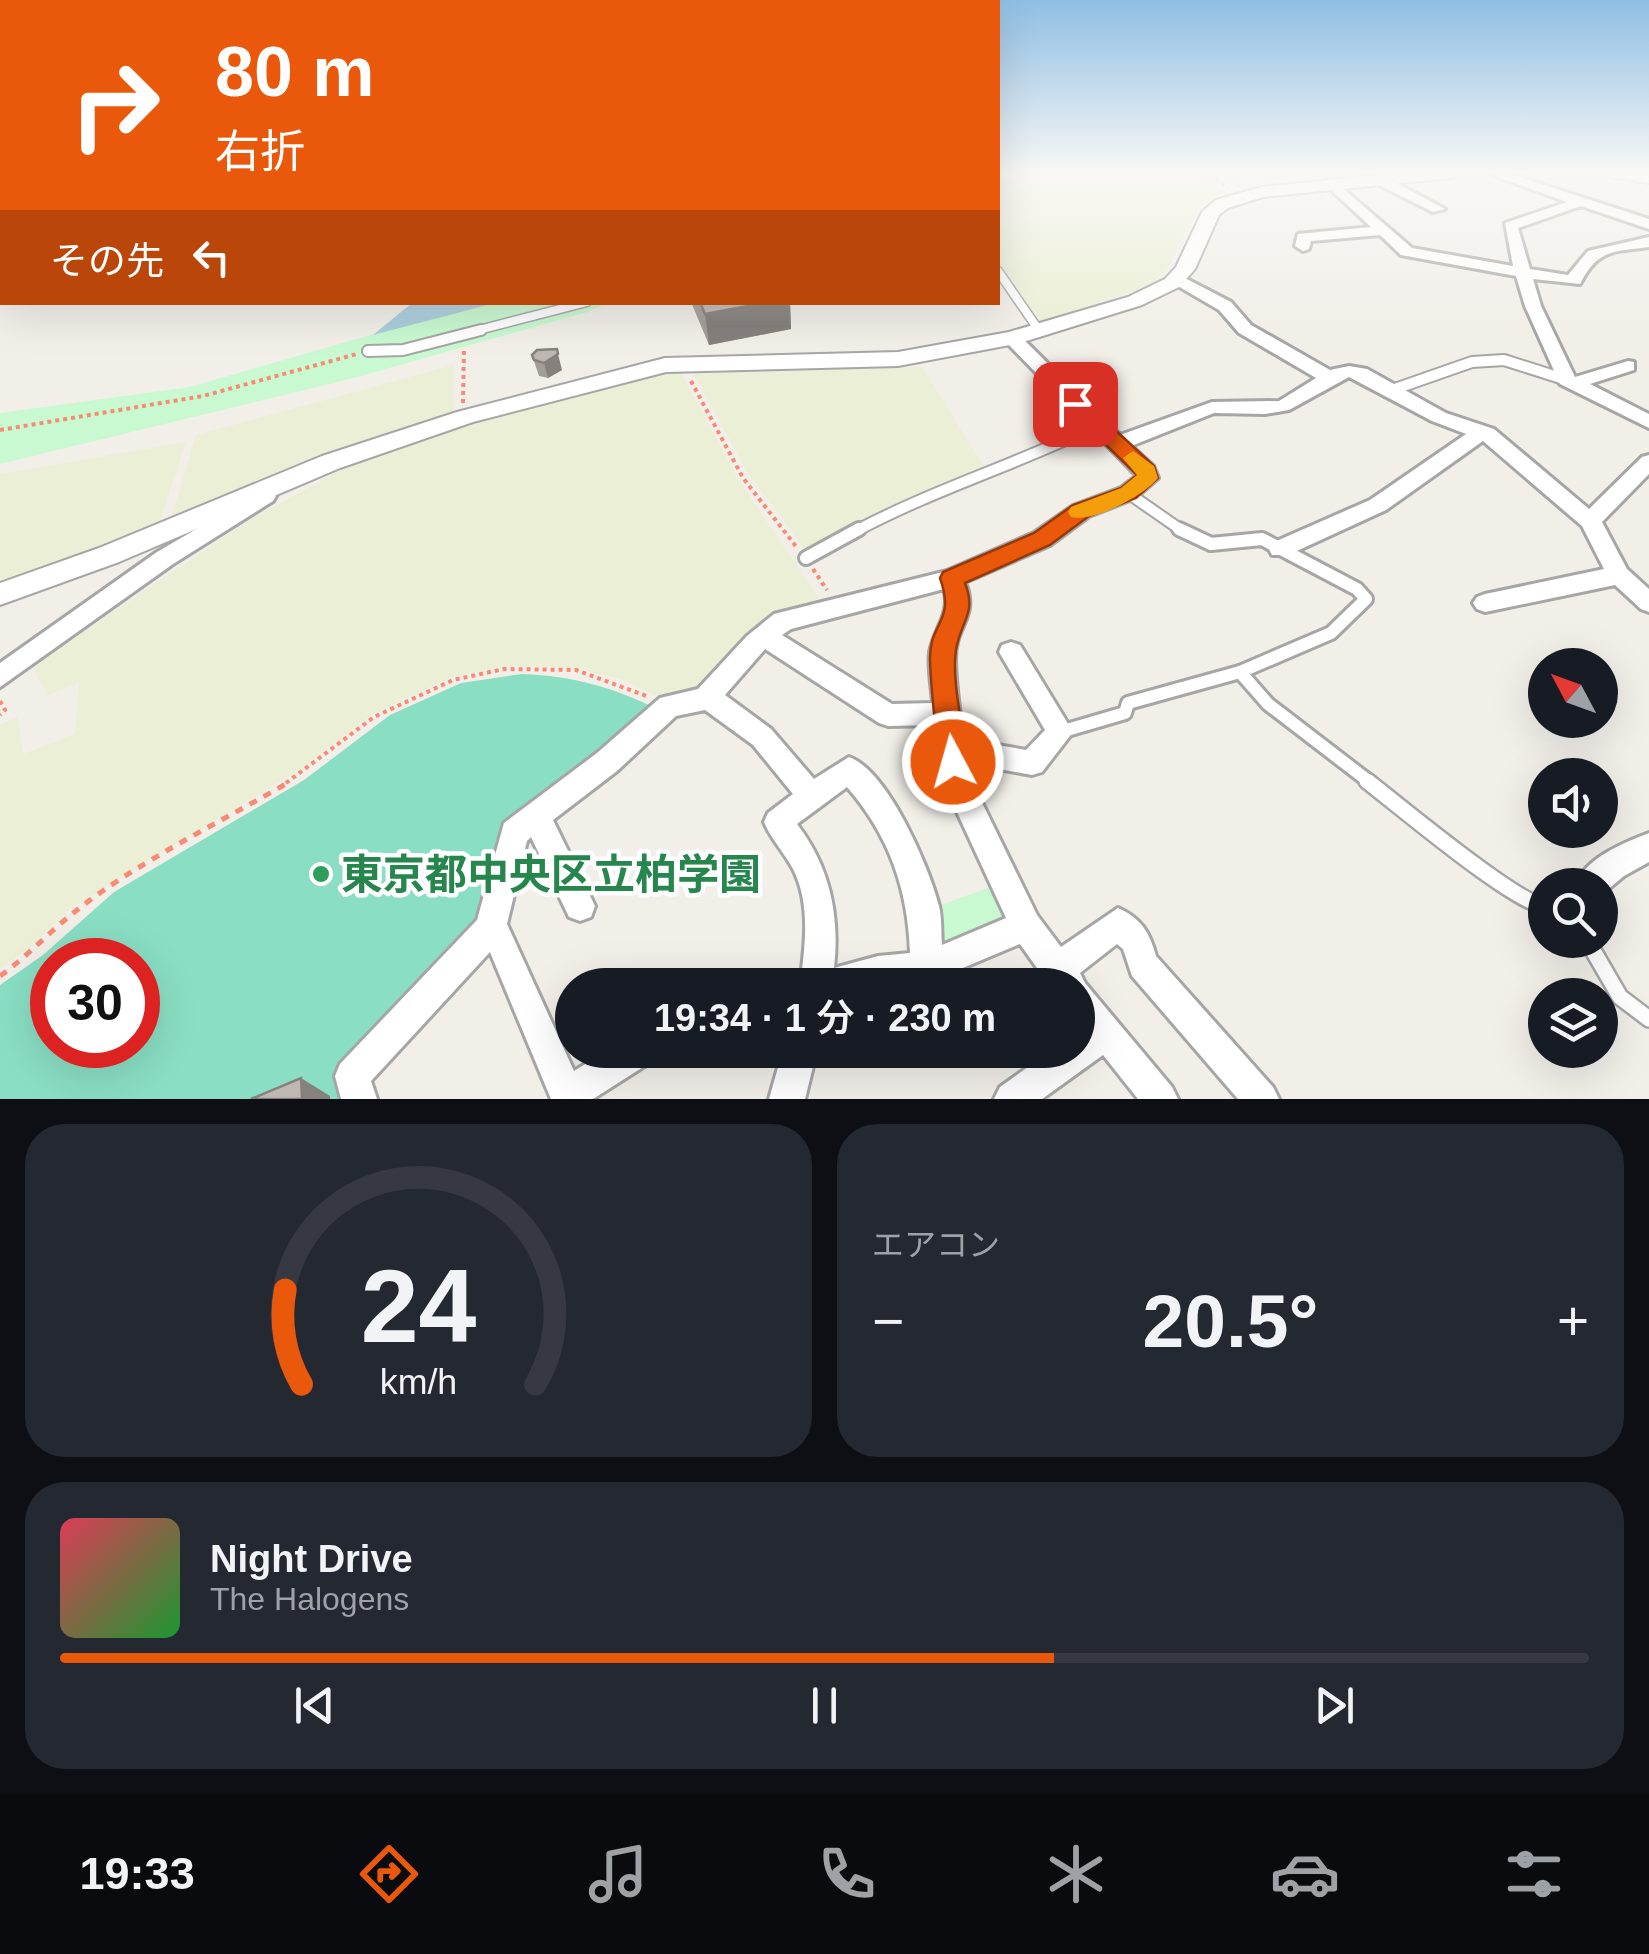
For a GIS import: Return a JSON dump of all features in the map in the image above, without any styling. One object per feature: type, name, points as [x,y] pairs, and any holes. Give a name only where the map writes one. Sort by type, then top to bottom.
[{"type":"street","points":[[0,594],[76,568],[311,471],[465,417],[627,372],[684,362],[942,354],[1012,338],[1136,301],[1177,279],[1205,224]]},
{"type":"street","points":[[1378,224],[1407,252],[1574,281],[1578,264],[1591,254],[1649,242]]},
{"type":"street","points":[[1515,224],[1510,226],[1533,306],[1570,382],[1649,422]]},
{"type":"street","points":[[1303,246],[1303,236],[1314,233],[1384,230]]},
{"type":"street","points":[[1177,279],[1225,306],[1244,329],[1328,377]]},
{"type":"street","points":[[359,1099],[352,1076],[490,929],[514,833],[607,762],[669,706],[707,697],[782,621],[952,578],[1042,539],[1081,511],[1128,493],[1148,478],[1146,470],[1012,338]]},
{"type":"street","points":[[1570,382],[1628,366]]},
{"type":"street","points":[[1118,444],[1219,406],[1266,410],[1294,402],[1328,377],[1348,370],[1439,417],[1482,432],[1590,521],[1618,575],[1649,604]]},
{"type":"street","points":[[1280,549],[1378,505],[1482,432]]},
{"type":"street","points":[[1590,521],[1649,462]]},
{"type":"street","points":[[0,677],[165,558],[311,471]]},
{"type":"street","points":[[1485,603],[1618,575]]},
{"type":"street","points":[[952,578],[960,600],[942,655],[953,774],[1026,926],[1056,968]]},
{"type":"street","points":[[764,636],[888,715],[948,714]]},
{"type":"street","points":[[952,749],[1032,763],[1060,732],[1011,652]]},
{"type":"street","points":[[707,697],[762,737],[813,798]]},
{"type":"street","points":[[819,968],[823,940],[820,910],[805,855],[778,822],[849,769],[886,810],[924,907],[927,966]]},
{"type":"street","points":[[535,815],[580,906]]},
{"type":"street","points":[[1611,868],[1649,847]]},
{"type":"street","points":[[1072,968],[1118,924],[1136,940],[1143,965],[1261,1099]]},
{"type":"street","points":[[911,968],[927,966],[1026,926]]},
{"type":"street","points":[[490,929],[500,939],[555,1068]]},
{"type":"street","points":[[1095,1022],[1160,1099]]},
{"type":"street","points":[[1012,1099],[1104,1034]]},
{"type":"street","points":[[555,1068],[567,1096],[611,1068]]},
{"type":"street","points":[[787,1099],[795,1068]]},
{"type":"lane","points":[[1000,274],[1038,329]]},
{"type":"lane","points":[[368,351],[402,350],[575,305]]},
{"type":"lane","points":[[1389,391],[1472,362],[1504,360],[1570,382]]},
{"type":"lane","points":[[806,558],[902,506],[1039,454],[1098,425]]},
{"type":"lane","points":[[1060,732],[1125,713],[1128,703],[1240,672],[1331,633],[1366,598],[1262,539],[1211,544],[1180,530],[1128,493]]},
{"type":"lane","points":[[1240,672],[1268,704],[1498,882],[1528,900]]},
{"type":"lane","points":[[1597,958],[1620,997],[1649,1019]]},
{"type":"path","points":[[464,334],[465,417]]},
{"type":"path","points":[[0,431],[203,396],[368,351]]},
{"type":"path","points":[[684,362],[743,478],[806,558],[838,608]]},
{"type":"path","points":[[0,976],[36,950],[91,900],[304,773],[374,718],[453,680],[504,670],[576,670],[669,706]]},
{"type":"path","points":[[0,700],[5,710],[0,715]]},
{"type":"green space","points":[[1000,224],[1189,224],[1168,268],[1149,286],[1038,322],[1000,267]]},
{"type":"green space","points":[[475,305],[603,305],[354,378],[0,464],[0,413],[190,387]]},
{"type":"green space","points":[[454,365],[454,417],[170,522],[196,435]]},
{"type":"green space","points":[[922,367],[985,468],[895,503],[807,552],[749,475],[693,373]]},
{"type":"green space","points":[[679,369],[738,479],[823,604],[708,687],[673,703],[620,679],[577,668],[504,666],[452,677],[371,715],[301,769],[69,909],[40,938],[30,938],[30,948],[0,969],[0,725],[18,717],[23,754],[75,734],[79,682],[48,695],[32,667],[249,520],[369,455],[627,378]]},
{"type":"green space","points":[[186,442],[158,527],[0,587],[0,474]]},
{"type":"green space","name":"東京都中央区立柏学園","points":[[522,674],[576,680],[659,710],[508,833],[480,926],[351,1099],[0,1099],[0,985],[30,964],[30,1068],[160,1068],[160,938],[62,938],[114,892],[304,780],[390,715],[461,683]]},
{"type":"green space","points":[[993,886],[1008,913],[1003,923],[943,946],[935,938],[933,908]]},
{"type":"water","points":[[410,305],[487,305],[373,335]]},
{"type":"building","points":[[701,305],[753,305],[705,314]]},
{"type":"building","points":[[557,349],[558,354],[544,363],[534,360],[532,355],[537,350]]},
{"type":"building","points":[[301,1078],[302,1099],[251,1099]]},
{"type":"slow traffic","points":[[1079,512],[1128,493],[1148,478],[1146,470],[1133,458]]},
{"type":"place","name":"東京都中央区立柏学園","points":[[321,874]]},
{"type":"route","points":[[953,762],[942,655],[950,626],[959,612],[960,600],[952,578],[1042,539],[1081,511],[1128,493],[1148,478],[1146,470],[1075,404]]}]
